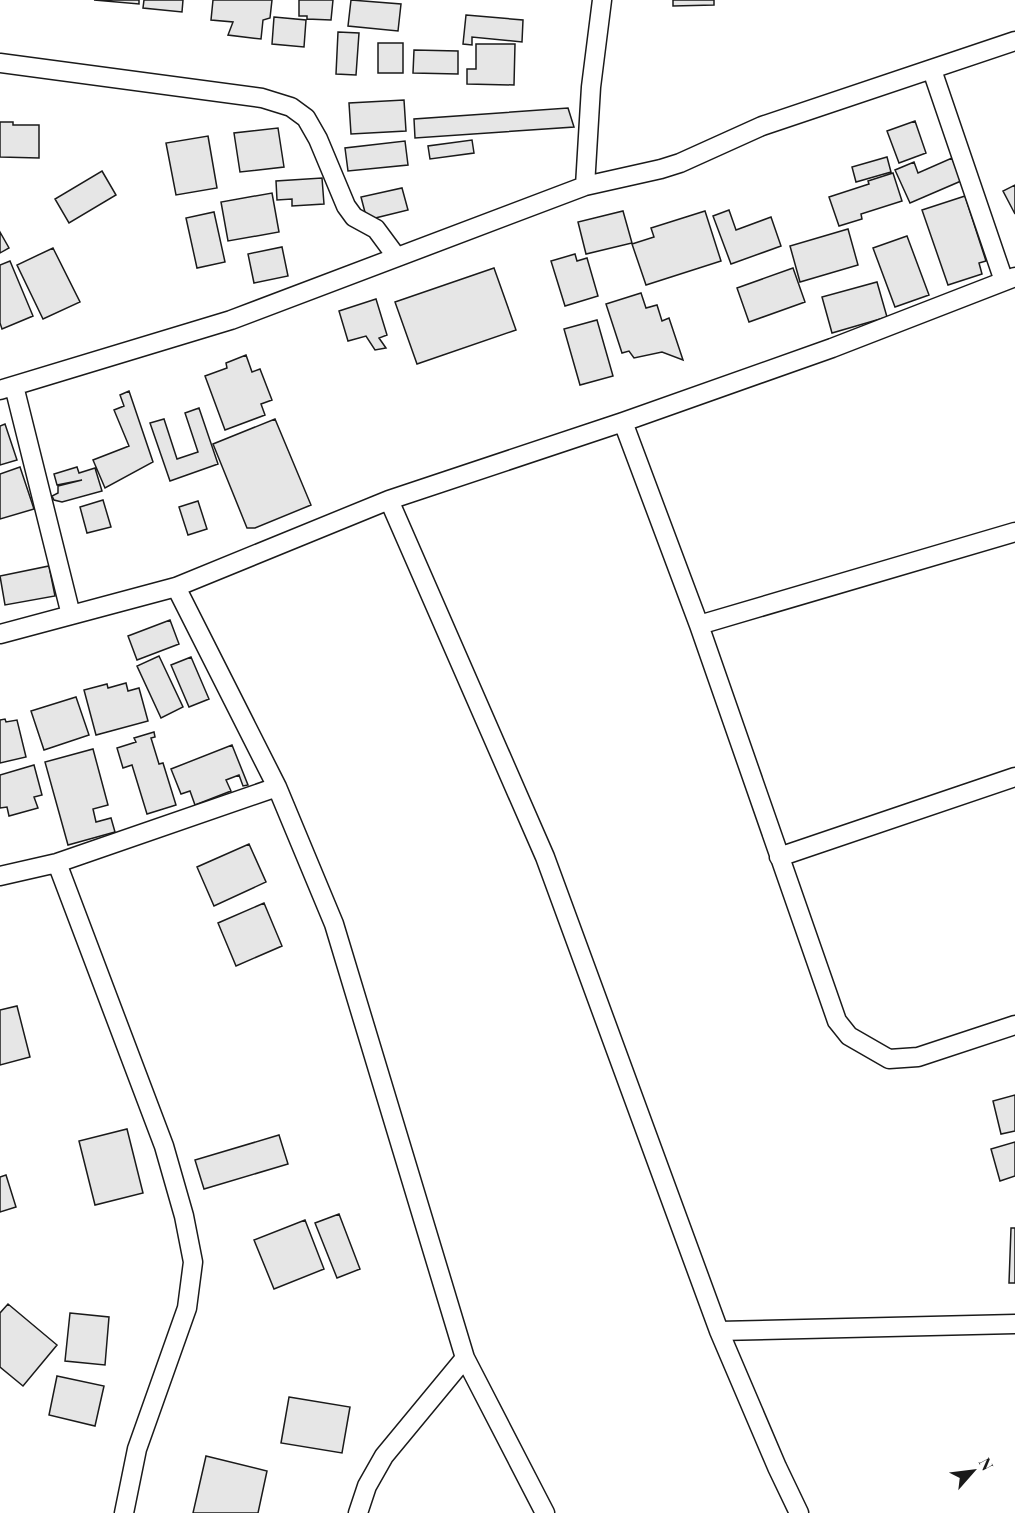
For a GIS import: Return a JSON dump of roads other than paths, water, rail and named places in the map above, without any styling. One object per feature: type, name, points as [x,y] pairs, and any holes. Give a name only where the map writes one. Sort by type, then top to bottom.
[{"type":"street","points":[[585,186],[591,87],[602,0]]},
{"type":"street","points":[[71,615],[7,388],[231,320],[585,186],[680,163],[762,126],[1015,41]]},
{"type":"street","points":[[0,63],[262,98],[291,107],[306,118],[318,139],[346,206],[354,217],[376,229],[396,256]]},
{"type":"street","points":[[0,634],[176,587],[389,500],[623,422],[832,348],[1009,279],[932,70]]},
{"type":"street","points":[[623,422],[699,625],[837,1021],[849,1036],[889,1059],[918,1057],[1015,1025]]},
{"type":"street","points":[[389,500],[546,857],[719,1331],[799,1513]]},
{"type":"street","points":[[699,625],[1015,532]]},
{"type":"street","points":[[176,587],[277,787],[334,924],[465,1358],[545,1513]]},
{"type":"street","points":[[779,857],[1015,777]]},
{"type":"street","points":[[0,876],[57,863],[277,787]]},
{"type":"street","points":[[57,863],[164,1146],[184,1216],[192,1262],[187,1308],[137,1449],[124,1513]]},
{"type":"street","points":[[719,1331],[1015,1324]]},
{"type":"street","points":[[358,1513],[367,1486],[384,1456],[465,1358]]}]
